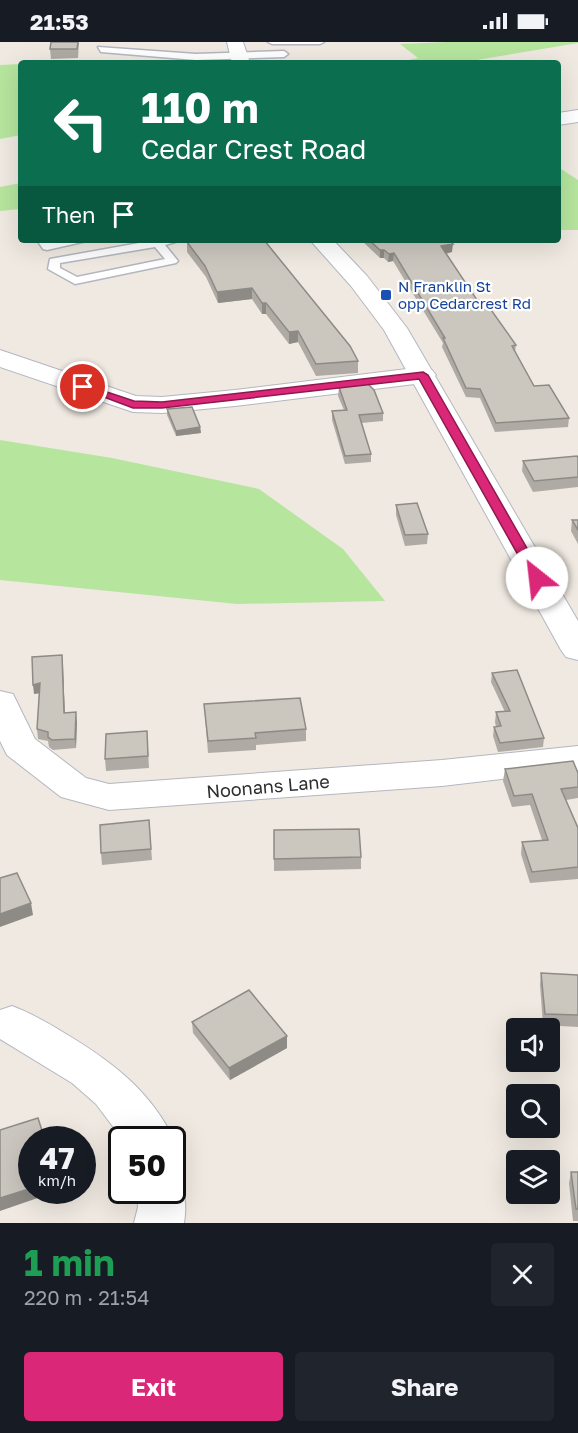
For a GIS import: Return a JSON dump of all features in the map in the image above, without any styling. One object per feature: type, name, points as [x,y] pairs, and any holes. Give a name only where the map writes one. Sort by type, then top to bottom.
[{"type":"street","points":[[561,119],[578,116]]},
{"type":"street","points":[[324,243],[384,313],[423,375],[576,644]]},
{"type":"street","points":[[0,358],[133,404],[162,405],[235,398],[423,375]]},
{"type":"street","name":"Noonans Lane","points":[[1,702],[20,746],[74,788],[109,797],[442,773],[578,758]]},
{"type":"street","points":[[12,1024],[88,1070],[112,1089],[140,1126]]},
{"type":"street","points":[[159,1223],[162,1204]]},
{"type":"lane","points":[[272,42],[320,42]]},
{"type":"lane","points":[[101,49],[190,57],[284,54]]},
{"type":"lane","points":[[45,243],[47,247],[69,243]]},
{"type":"lane","points":[[161,247],[172,261],[75,281],[54,269],[54,261],[180,244]]},
{"type":"green space","points":[[578,42],[477,60],[408,60],[418,58],[400,44]]},
{"type":"green space","points":[[18,64],[18,136],[0,139],[0,65]]},
{"type":"green space","points":[[561,169],[578,180],[578,230],[561,230]]},
{"type":"green space","points":[[18,184],[18,209],[0,211],[0,187]]},
{"type":"green space","points":[[0,440],[112,458],[259,489],[343,549],[385,601],[237,604],[0,580]]},
{"type":"building","points":[[51,42],[78,42],[77,49],[50,49]]},
{"type":"building","points":[[188,243],[266,243],[350,346],[358,361],[316,364],[298,331],[289,332],[266,303],[262,303],[252,288],[217,292],[205,266]]},
{"type":"building","points":[[372,243],[453,244],[441,246],[477,300],[484,300],[516,345],[512,346],[534,386],[549,385],[569,418],[496,423],[480,389],[466,388],[443,338],[445,338],[394,253],[389,254]]},
{"type":"building","points":[[368,384],[374,390],[383,413],[359,415],[371,454],[345,456],[332,411],[347,410],[339,387]]},
{"type":"building","points":[[192,407],[200,427],[176,431],[167,409]]},
{"type":"building","points":[[577,456],[578,477],[534,481],[523,461]]},
{"type":"building","points":[[417,503],[428,534],[405,535],[396,505]]},
{"type":"building","points":[[572,520],[578,520],[578,530]]},
{"type":"building","points":[[62,655],[64,713],[76,712],[75,739],[52,740],[48,737],[48,732],[37,729],[40,683],[33,685],[32,657]]},
{"type":"building","points":[[517,670],[544,738],[500,743],[494,727],[501,726],[496,712],[510,711],[492,673]]},
{"type":"building","points":[[300,698],[306,729],[255,733],[256,738],[208,741],[204,704]]},
{"type":"building","points":[[147,731],[148,756],[105,759],[106,734]]},
{"type":"building","points":[[573,761],[578,773],[578,787],[561,789],[578,828],[578,867],[532,872],[522,842],[548,840],[532,794],[514,796],[505,769]]},
{"type":"building","points":[[149,820],[151,849],[101,853],[100,825]]},
{"type":"building","points":[[359,829],[361,857],[274,859],[274,830]]},
{"type":"building","points":[[17,873],[31,903],[0,914],[0,878]]},
{"type":"building","points":[[541,973],[578,975],[578,1015],[545,1014]]},
{"type":"building","points":[[249,990],[287,1036],[229,1068],[192,1022]]},
{"type":"building","points":[[38,1118],[41,1126],[18,1126],[18,1192],[0,1198],[0,1130]]},
{"type":"building","points":[[571,1172],[578,1172],[578,1209],[576,1209]]},
{"type":"place","name":"N Franklin St opp Cedarcrest Rd","points":[[386,295]]},
{"type":"route","points":[[83,387],[133,404],[162,405],[423,375],[537,578]]}]
